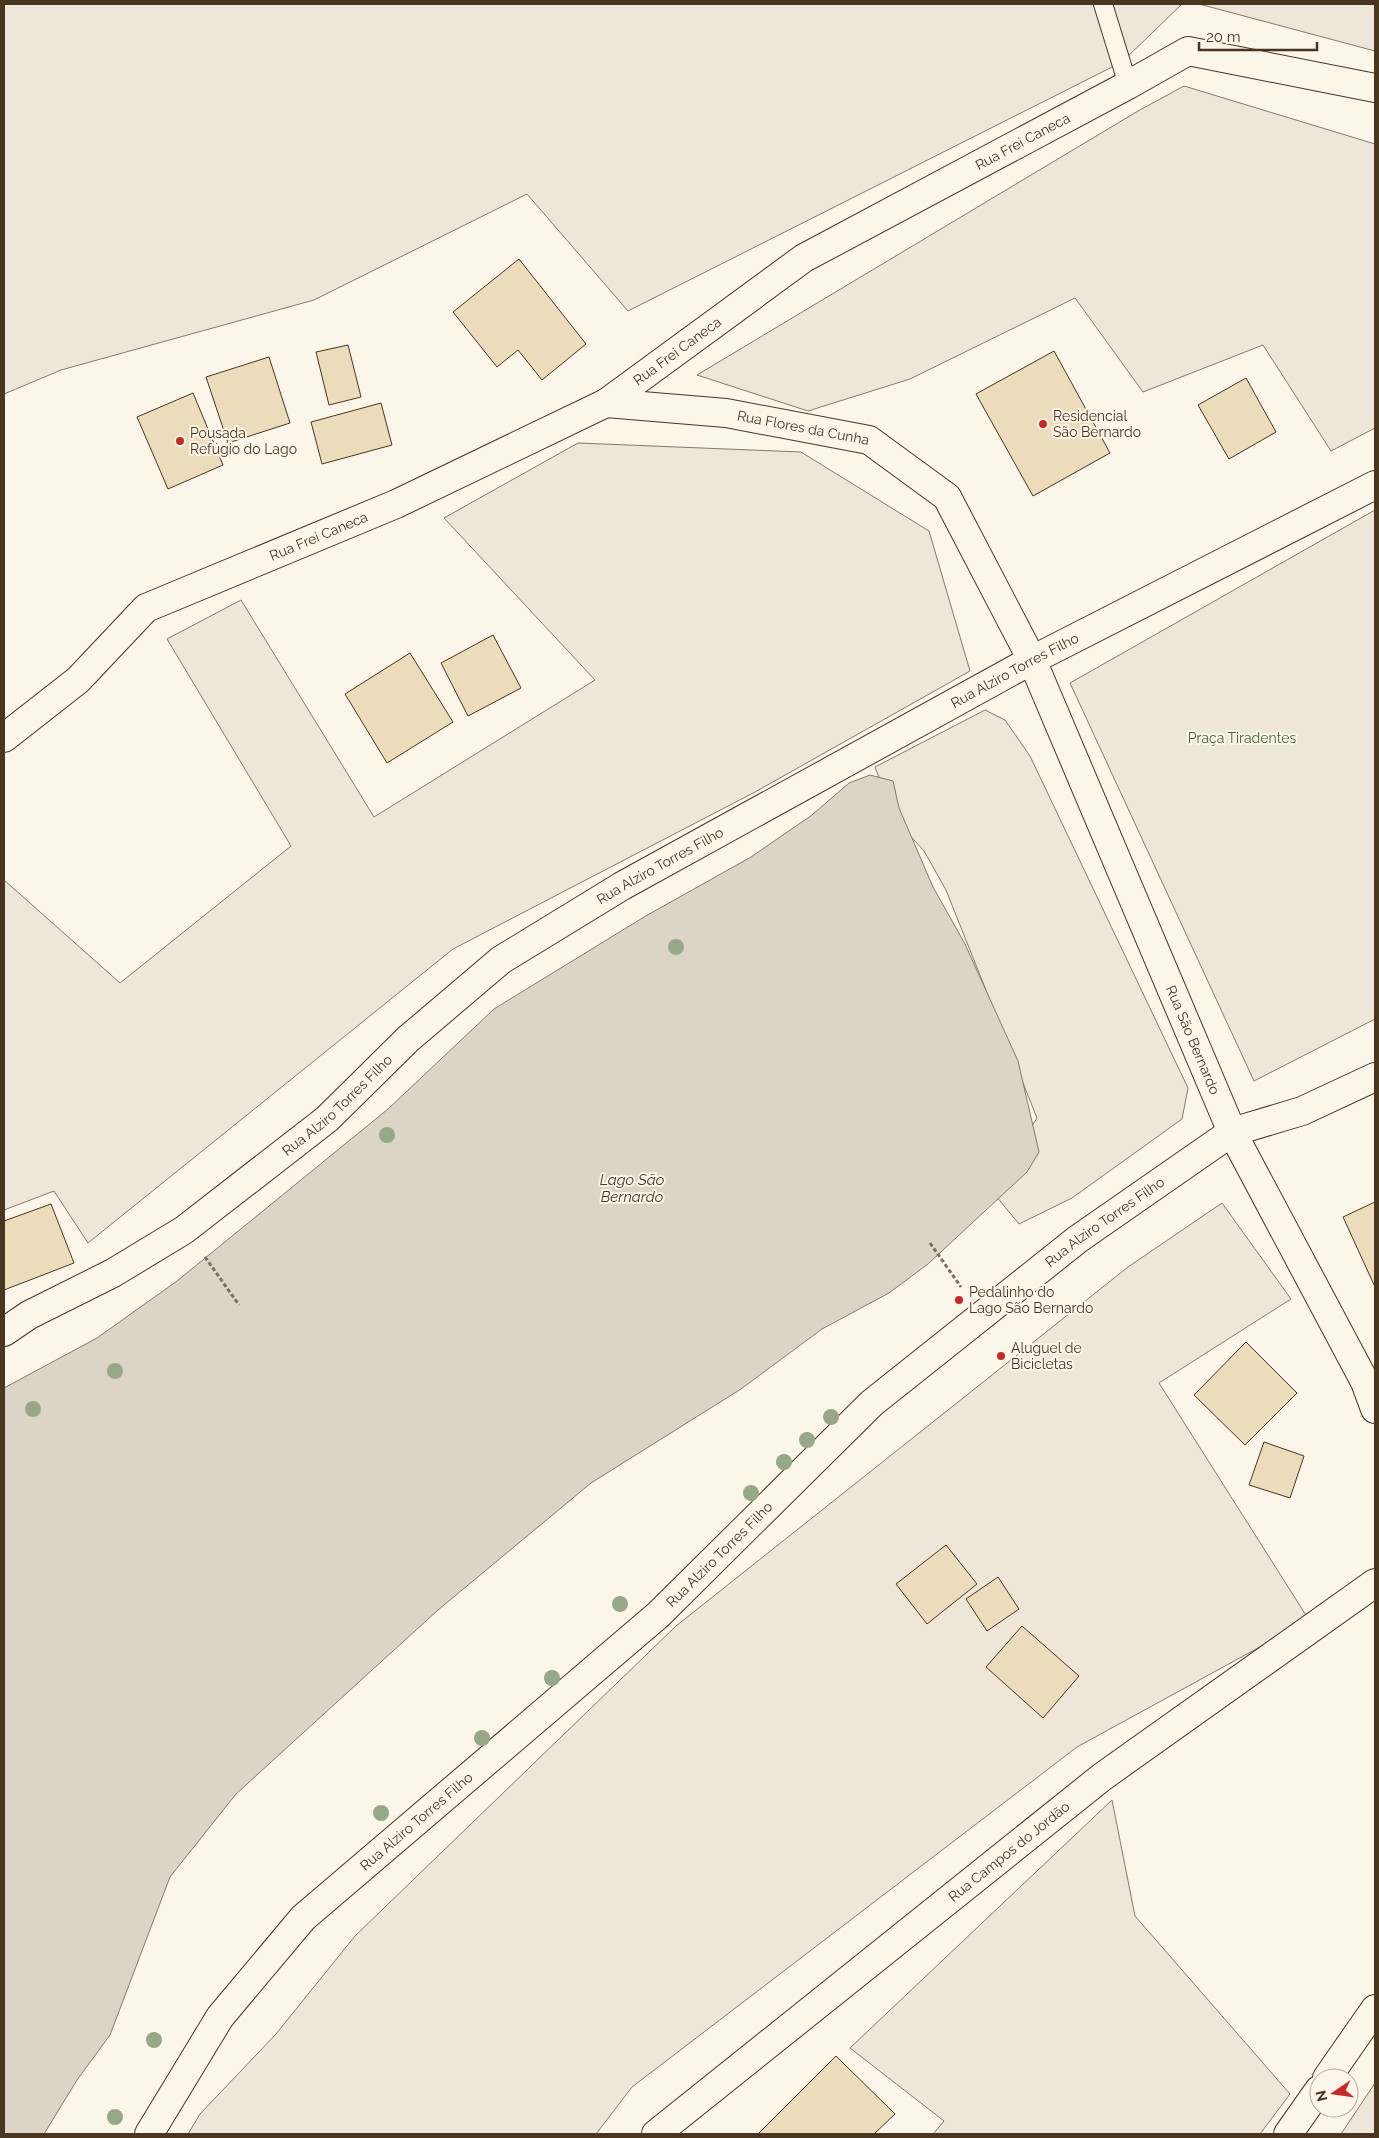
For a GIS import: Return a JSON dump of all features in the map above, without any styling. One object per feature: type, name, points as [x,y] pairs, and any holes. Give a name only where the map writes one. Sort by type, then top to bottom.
[{"type":"street","name":"Rua Frei Caneca","points":[[4,738],[78,680],[146,608],[396,504],[606,403],[804,258],[1188,51],[1375,88]]},
{"type":"street","name":"Rua Flores da Cunha","points":[[606,403],[726,413],[869,440],[947,497],[1032,660]]},
{"type":"street","name":"Rua Alziro Torres Filho","points":[[4,1332],[29,1315],[113,1273],[184,1230],[327,1119],[408,1039],[501,960],[622,886],[1032,660],[1375,485]]},
{"type":"street","name":"Rua São Bernardo","points":[[1032,660],[1232,1132],[1365,1382],[1375,1409]]},
{"type":"street","name":"Rua Alziro Torres Filho","points":[[149,2134],[220,2017],[303,1918],[658,1615],[872,1403],[1078,1239],[1232,1132],[1302,1111],[1375,1077]]},
{"type":"street","name":"Rua Campos do Jordão","points":[[656,2134],[1102,1777],[1375,1583]]},
{"type":"street","points":[[1334,2068],[1375,2009]]},
{"type":"street","points":[[1288,2134],[1309,2104]]},
{"type":"lane","points":[[1103,4],[1128,85]]},
{"type":"path","points":[[184,1230],[239,1305]]},
{"type":"path","points":[[930,1243],[963,1290]]},
{"type":"green space","points":[[4,4],[1182,4],[1122,62],[628,311],[527,194],[314,300],[61,370],[4,394]]},
{"type":"green space","points":[[1199,4],[1375,4],[1375,51]]},
{"type":"green space","points":[[1184,86],[1375,144],[1375,428],[1331,451],[1263,345],[1143,392],[1075,298],[910,379],[808,411],[697,375],[1138,111]]},
{"type":"green space","points":[[578,443],[801,452],[929,531],[970,671],[755,792],[453,949],[88,1243],[54,1191],[4,1210],[4,880],[120,983],[291,846],[167,639],[241,600],[374,817],[595,680],[444,518]]},
{"type":"green space","name":"Praça Tiradentes","points":[[1375,510],[1375,1019],[1254,1081],[1070,683]]},
{"type":"green space","points":[[985,710],[1005,720],[1030,756],[1188,1088],[1182,1119],[1072,1198],[1019,1224],[991,1190],[1037,1118],[946,890],[924,851],[895,819],[875,767]]},
{"type":"green space","points":[[1222,1203],[1291,1299],[1159,1383],[1309,1620],[1077,1747],[632,2087],[596,2134],[188,2134],[200,2114],[276,2034],[355,1936],[676,1626],[1128,1267]]},
{"type":"green space","points":[[1112,1800],[1135,1916],[1290,2094],[1260,2134],[933,2134],[944,2121],[850,2048]]},
{"type":"green space","points":[[1375,2083],[1375,2134],[1341,2134],[1352,2118],[1359,2118],[1359,2107]]},
{"type":"water","name":"Lago São Bernardo","points":[[870,775],[893,781],[899,808],[933,887],[965,944],[1018,1061],[1039,1152],[1027,1172],[928,1264],[889,1293],[822,1329],[741,1389],[591,1483],[438,1610],[236,1794],[170,1877],[110,2035],[77,2080],[44,2134],[4,2134],[4,1388],[97,1338],[177,1281],[388,1109],[494,1009],[644,917],[751,857],[812,815],[849,783]]},
{"type":"building","points":[[519,259],[586,344],[542,380],[518,350],[497,367],[453,312]]},
{"type":"building","points":[[348,345],[361,397],[329,405],[316,352]]},
{"type":"building","name":"Residencial São Bernardo","points":[[1054,351],[1110,453],[1033,496],[976,394]]},
{"type":"building","points":[[269,357],[290,423],[228,443],[206,377]]},
{"type":"building","points":[[1246,378],[1276,432],[1229,459],[1198,405]]},
{"type":"building","name":"Pousada Refúgio do Lago","points":[[193,393],[223,465],[168,489],[137,417]]},
{"type":"building","points":[[381,403],[392,445],[322,464],[311,422]]},
{"type":"building","points":[[493,635],[521,688],[468,716],[441,663]]},
{"type":"building","points":[[410,653],[453,722],[387,763],[345,694]]},
{"type":"building","points":[[1375,1202],[1375,1287],[1343,1217]]},
{"type":"building","points":[[51,1204],[74,1263],[4,1290],[4,1221]]},
{"type":"building","points":[[1246,1342],[1297,1393],[1245,1445],[1194,1395]]},
{"type":"building","points":[[1264,1442],[1304,1456],[1290,1498],[1249,1485]]},
{"type":"building","points":[[946,1545],[977,1584],[927,1624],[896,1584]]},
{"type":"building","points":[[998,1577],[1019,1609],[987,1631],[966,1599]]},
{"type":"building","points":[[1022,1626],[1079,1676],[1043,1718],[986,1667]]},
{"type":"building","points":[[836,2056],[895,2114],[874,2134],[758,2134]]},
{"type":"place","name":"Residencial São Bernardo","points":[[1043,424]]},
{"type":"place","name":"Pousada Refúgio do Lago","points":[[180,441]]},
{"type":"place","name":"Pedalinho do Lago São Bernardo","points":[[959,1300]]},
{"type":"place","name":"Aluguel de Bicicletas","points":[[1001,1356]]}]
